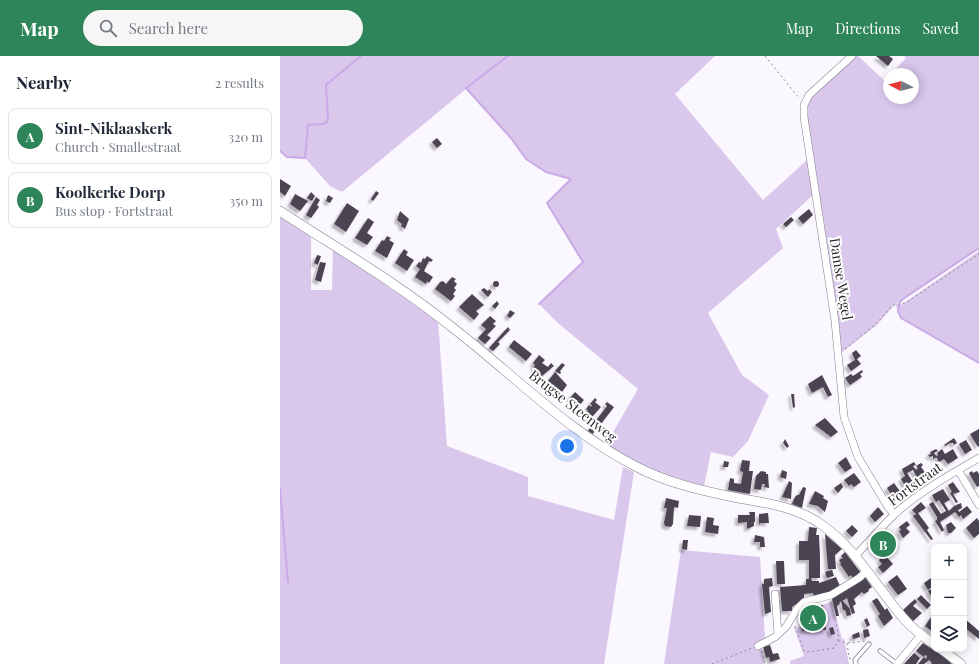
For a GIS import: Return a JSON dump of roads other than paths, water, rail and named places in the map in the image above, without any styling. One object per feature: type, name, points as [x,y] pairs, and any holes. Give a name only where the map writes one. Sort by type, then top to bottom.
[{"type":"main road","name":"Brugse Steenweg","points":[[280,211],[402,290],[439,316],[569,424],[603,448],[640,469],[677,483],[703,491],[776,505],[799,512],[821,524],[839,538],[856,555],[906,621],[931,642]]},
{"type":"main road","points":[[945,652],[961,664]]},
{"type":"street","name":"Damse Wegel","points":[[852,56],[809,95],[804,105],[804,117],[835,321],[841,396],[850,438],[866,470],[894,514]]},
{"type":"street","name":"Fortstraat","points":[[856,555],[894,514],[958,470],[979,458]]},
{"type":"street","points":[[958,470],[979,505]]},
{"type":"street","points":[[759,646],[778,634],[804,602],[829,596],[859,578],[867,571]]},
{"type":"street","points":[[775,594],[778,634]]},
{"type":"street","points":[[897,664],[921,634]]},
{"type":"lane","points":[[856,662],[869,644]]},
{"type":"lane","points":[[880,650],[897,664]]},
{"type":"waterway","points":[[280,151],[287,157],[305,158],[308,125],[324,124],[328,119],[326,85],[361,56]]},
{"type":"waterway","points":[[508,56],[466,88],[511,138],[526,159],[546,172],[571,179],[547,203],[583,262],[539,304]]},
{"type":"waterway","points":[[979,248],[903,299],[900,302],[898,311],[901,318],[979,363]]},
{"type":"waterway","points":[[280,488],[288,582]]},
{"type":"place","name":"Koolkerke Dorp","points":[[883,544]]},
{"type":"place","name":"Sint-Niklaaskerk","points":[[813,618]]}]
